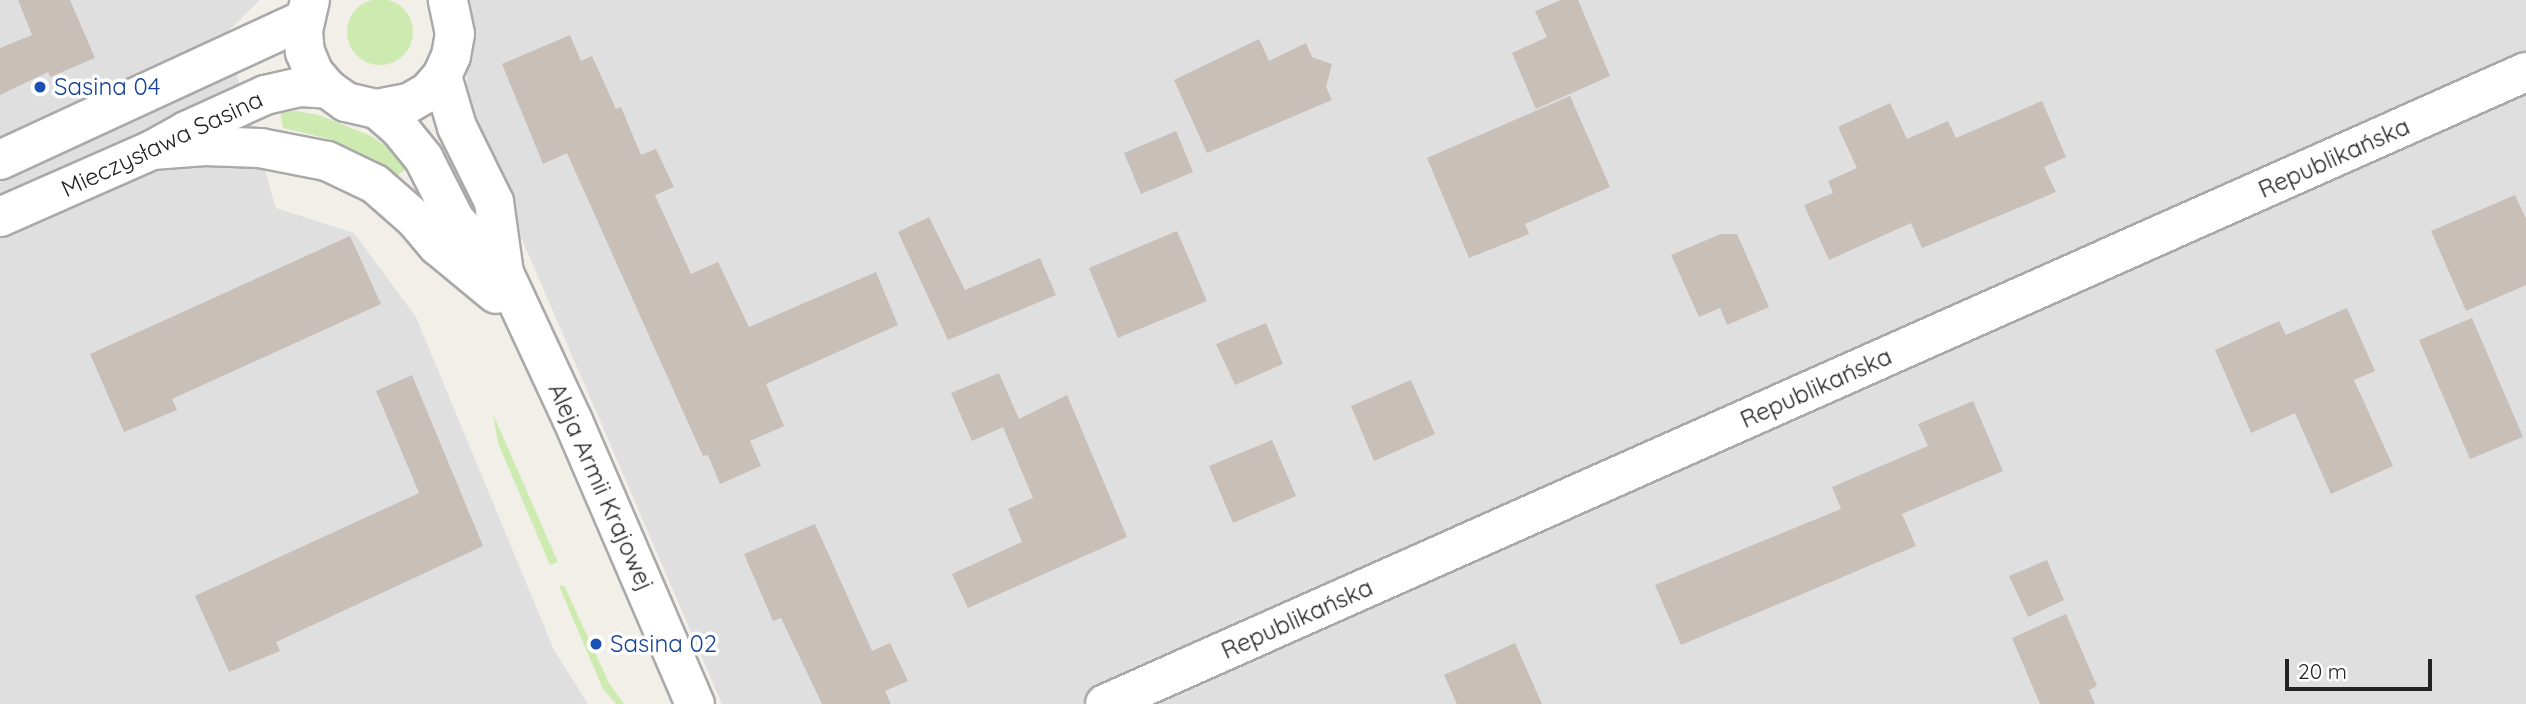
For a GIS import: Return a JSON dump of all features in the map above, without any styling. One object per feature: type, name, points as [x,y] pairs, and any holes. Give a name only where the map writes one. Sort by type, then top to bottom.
[{"type":"street","points":[[307,10],[303,41],[309,63],[328,89],[346,102],[377,109],[409,103],[428,92],[443,76],[454,46],[454,4]]},
{"type":"street","points":[[0,160],[307,10]]},
{"type":"street","name":"Republikańska","points":[[1105,704],[2526,72]]},
{"type":"street","name":"Aleja Armii Krajowej","points":[[443,76],[457,127],[494,202],[504,273]]},
{"type":"street","name":"Mieczysława Sasina","points":[[0,217],[152,150],[186,131],[265,95],[300,87],[328,89]]},
{"type":"street","name":"Aleja Armii Krajowej","points":[[377,109],[400,128],[424,159],[455,220],[504,273],[527,319],[695,704]]},
{"type":"street","points":[[152,150],[205,146],[284,150],[327,161],[352,171],[376,184],[438,246],[527,319]]},
{"type":"shaded area","points":[[0,0],[260,0],[225,34],[276,208],[354,233],[416,317],[554,650],[588,704],[0,704]]},
{"type":"shaded area","points":[[463,0],[2526,0],[2526,704],[722,704],[465,107],[471,18]]},
{"type":"green space","points":[[380,-1],[403,9],[413,32],[403,55],[380,65],[357,55],[347,32],[357,9]]},
{"type":"green space","points":[[297,111],[319,115],[371,136],[390,149],[407,169],[398,175],[373,159],[329,139],[283,128],[280,112]]},
{"type":"green space","points":[[493,414],[558,562],[550,565],[498,443]]},
{"type":"green space","points":[[564,585],[609,683],[624,704],[616,704],[603,689],[559,586]]},
{"type":"building","points":[[18,0],[70,0],[95,58],[50,77],[48,72],[0,95],[0,48],[32,35]]},
{"type":"building","points":[[1561,0],[1578,0],[1610,76],[1536,109],[1512,53],[1547,37],[1535,11]]},
{"type":"building","points":[[570,35],[581,61],[592,56],[616,109],[621,107],[641,155],[656,149],[674,187],[655,195],[691,274],[718,262],[749,327],[876,272],[898,325],[766,384],[784,426],[750,441],[761,466],[720,484],[708,455],[703,456],[567,153],[543,164],[502,64]]},
{"type":"building","points":[[1259,39],[1269,61],[1306,43],[1312,57],[1332,64],[1326,87],[1332,100],[1207,153],[1174,80]]},
{"type":"building","points":[[1570,96],[1610,187],[1525,224],[1529,234],[1469,258],[1427,158]]},
{"type":"building","points":[[2042,101],[2066,157],[2044,167],[2056,192],[1922,248],[1911,223],[1829,260],[1804,205],[1833,193],[1828,181],[1857,168],[1838,127],[1890,103],[1907,139],[1948,121],[1956,138]]},
{"type":"building","points":[[1176,131],[1193,172],[1141,194],[1124,153]]},
{"type":"building","points":[[2515,195],[2526,219],[2526,285],[2466,311],[2431,231]]},
{"type":"building","points":[[929,217],[965,290],[1040,258],[1056,295],[948,340],[898,232]]},
{"type":"building","points":[[1177,231],[1207,301],[1118,338],[1089,268]]},
{"type":"building","points":[[1721,234],[1737,234],[1769,307],[1727,325],[1720,308],[1699,317],[1671,255]]},
{"type":"building","points":[[350,236],[381,304],[172,399],[177,410],[124,432],[90,354]]},
{"type":"building","points":[[2347,308],[2375,371],[2354,380],[2393,466],[2331,494],[2295,413],[2251,433],[2215,350],[2279,321],[2286,335]]},
{"type":"building","points":[[2472,318],[2523,437],[2470,459],[2419,340]]},
{"type":"building","points":[[1266,323],[1283,364],[1235,385],[1216,344]]},
{"type":"building","points":[[999,373],[1019,419],[1067,395],[1127,537],[968,608],[952,574],[1022,542],[1008,509],[1033,498],[1003,427],[972,441],[951,393]]},
{"type":"building","points":[[412,375],[483,546],[276,642],[280,651],[229,672],[195,596],[419,493],[376,391]]},
{"type":"building","points":[[1411,380],[1435,434],[1374,461],[1351,406]]},
{"type":"building","points":[[1973,401],[2003,471],[1902,514],[1916,546],[1681,645],[1655,585],[1841,509],[1832,487],[1928,446],[1918,424]]},
{"type":"building","points":[[1272,440],[1296,496],[1233,523],[1209,466]]},
{"type":"building","points":[[815,524],[872,651],[890,643],[908,681],[885,691],[891,704],[822,704],[781,618],[773,621],[744,554]]},
{"type":"building","points":[[2047,560],[2064,600],[2028,617],[2009,576]]},
{"type":"building","points":[[2066,614],[2097,686],[2089,690],[2095,704],[2040,704],[2012,638]]},
{"type":"building","points":[[1515,643],[1542,704],[1457,704],[1444,675]]},
{"type":"place","name":"Sasina 04","points":[[40,87]]},
{"type":"place","name":"Sasina 02","points":[[596,644]]}]
